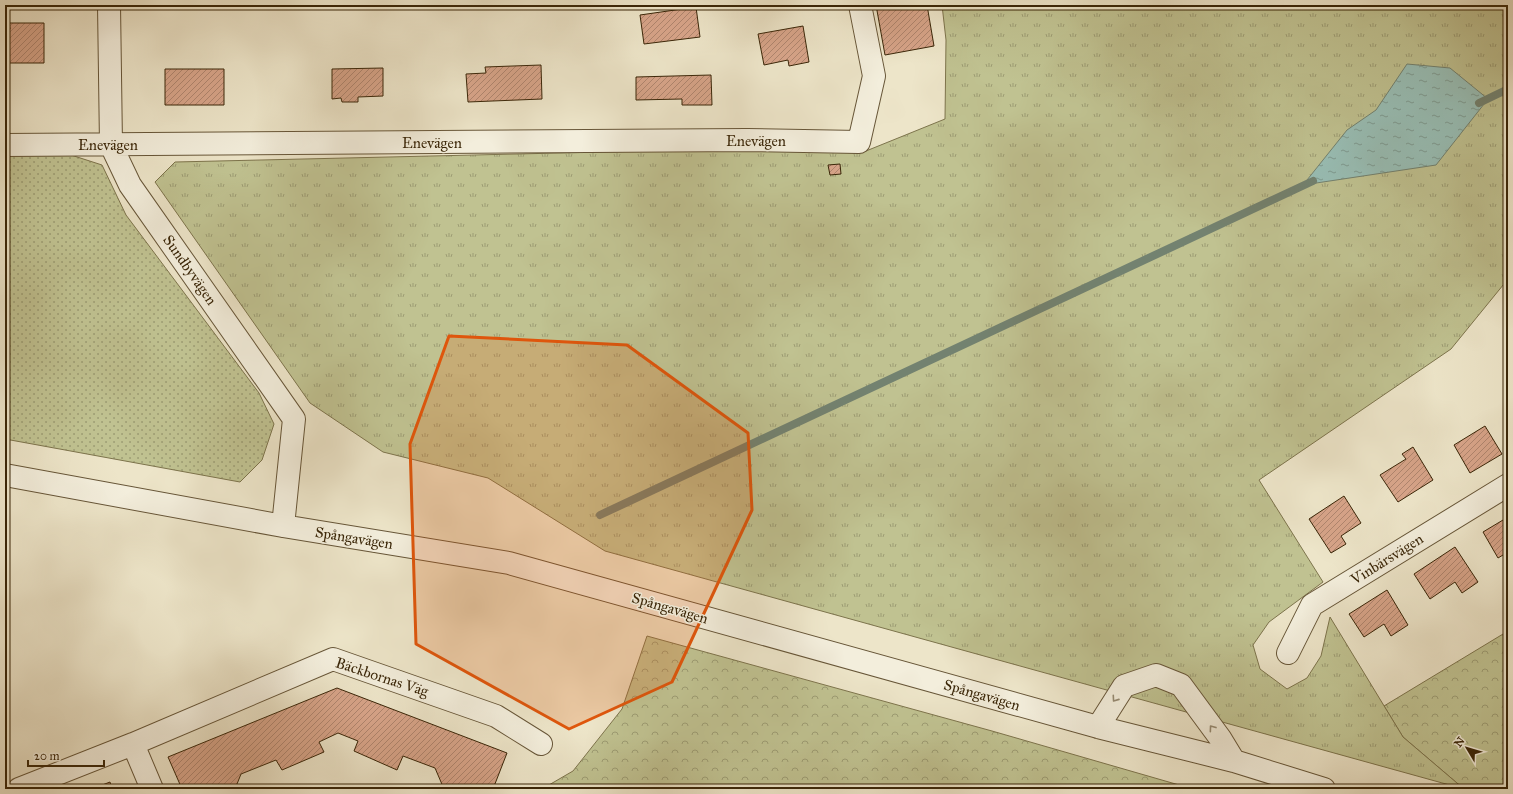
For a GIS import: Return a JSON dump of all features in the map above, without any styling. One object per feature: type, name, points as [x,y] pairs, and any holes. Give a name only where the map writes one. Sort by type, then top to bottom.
[{"type":"street","name":"Sundbyvägen","points":[[109,5],[111,145],[130,185],[294,419],[283,526]]},
{"type":"street","name":"Enevägen","points":[[5,145],[747,140],[859,142],[874,76],[860,5]]},
{"type":"street","name":"Spångavägen","points":[[5,475],[283,526],[510,563],[1098,727],[1234,761],[1324,789]]},
{"type":"street","name":"Vinbärsvägen","points":[[1288,654],[1312,605],[1508,484]]},
{"type":"street","name":"Bäckbornas Väg","points":[[19,789],[133,744],[333,659],[496,716],[541,744]]},
{"type":"street","points":[[1098,727],[1124,686],[1156,675],[1181,685],[1220,738],[1234,761]]},
{"type":"street","points":[[133,744],[152,789]]},
{"type":"highlighted area","points":[[449,336],[627,345],[748,433],[752,510],[672,682],[569,729],[416,644],[410,444]]},
{"type":"green space","points":[[942,5],[1508,5],[1508,279],[1451,349],[1259,480],[1323,582],[1269,622],[1253,645],[1260,669],[1287,689],[1307,678],[1321,656],[1330,617],[1403,737],[1464,789],[605,551],[488,478],[383,452],[310,403],[155,182],[175,162],[730,149],[866,151],[945,119],[946,40]]},
{"type":"green space","points":[[5,155],[71,155],[102,165],[126,215],[259,393],[274,424],[262,460],[240,482],[5,439]]},
{"type":"green space","points":[[1508,631],[1508,789],[1464,789],[1403,737],[1384,706]]},
{"type":"green space","points":[[647,636],[992,731],[1193,789],[542,789],[573,771],[622,709]]},
{"type":"water","points":[[1407,64],[1450,68],[1488,99],[1436,165],[1303,185],[1347,130],[1376,110]]},
{"type":"building","points":[[876,5],[927,5],[934,46],[885,55]]},
{"type":"building","points":[[696,7],[700,37],[644,44],[640,15]]},
{"type":"building","points":[[9,23],[44,23],[44,63],[5,63],[5,29],[10,29]]},
{"type":"building","points":[[803,26],[809,62],[789,66],[788,60],[764,65],[758,34]]},
{"type":"building","points":[[541,65],[542,99],[468,102],[466,74],[486,73],[485,67]]},
{"type":"building","points":[[383,68],[383,96],[358,97],[358,102],[342,102],[341,98],[332,99],[332,69]]},
{"type":"building","points":[[165,69],[224,69],[224,105],[165,105]]},
{"type":"building","points":[[711,75],[712,105],[682,105],[682,99],[636,100],[636,77]]},
{"type":"building","points":[[840,164],[841,174],[830,175],[828,165]]},
{"type":"building","points":[[1485,426],[1502,454],[1470,473],[1454,445]]},
{"type":"building","points":[[1413,447],[1433,480],[1398,502],[1380,475],[1406,459],[1402,454]]},
{"type":"building","points":[[1344,496],[1361,523],[1341,536],[1346,544],[1331,553],[1309,519]]},
{"type":"building","points":[[1508,517],[1508,552],[1498,558],[1483,532]]},
{"type":"building","points":[[1455,547],[1478,582],[1462,593],[1455,582],[1430,599],[1414,574]]},
{"type":"building","points":[[1387,590],[1408,625],[1391,636],[1384,624],[1364,637],[1349,614]]},
{"type":"building","points":[[337,688],[507,753],[493,789],[444,789],[435,768],[403,756],[397,770],[354,751],[358,741],[338,733],[319,742],[324,752],[282,770],[276,760],[241,774],[235,789],[182,789],[168,757]]},
{"type":"building","points":[[110,782],[112,789],[92,789]]},
{"type":"waterway","points":[[1479,103],[1508,89]]},
{"type":"waterway","points":[[600,515],[1313,181]]}]
